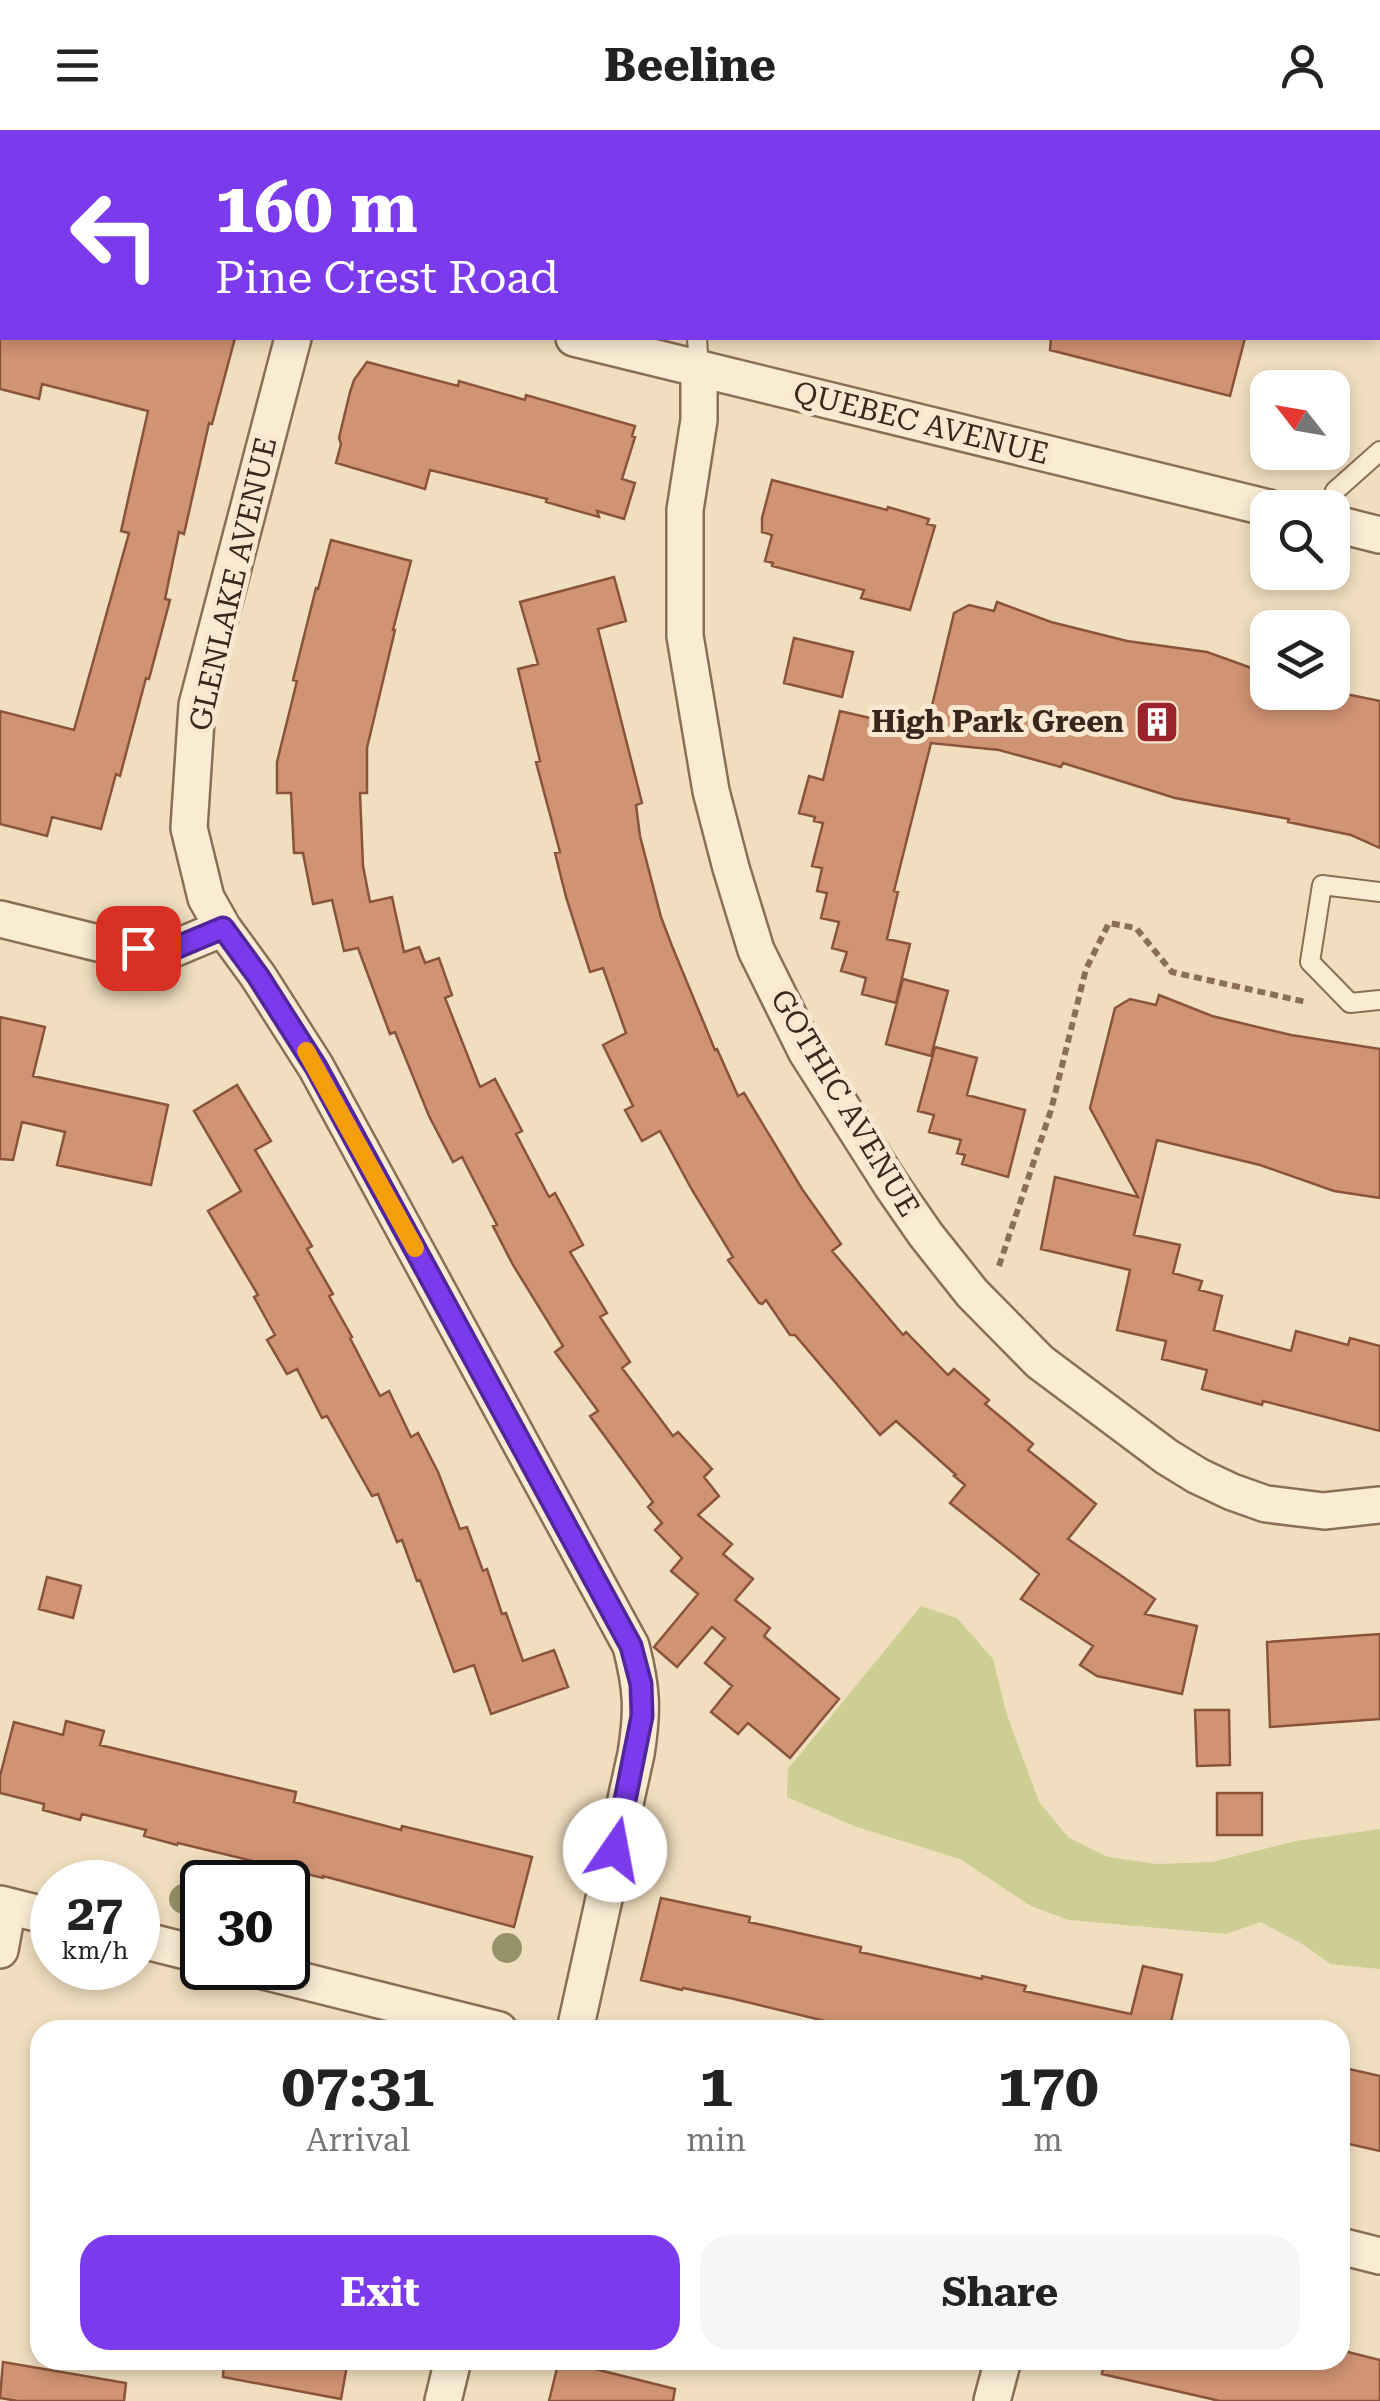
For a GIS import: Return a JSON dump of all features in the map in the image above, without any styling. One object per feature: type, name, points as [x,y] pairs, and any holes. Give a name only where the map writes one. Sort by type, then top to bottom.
[{"type":"street","name":"GLENLAKE AVENUE","points":[[293,340],[197,705],[189,828],[206,898],[316,1067],[631,1646],[641,1684],[642,1716],[577,2020]]},
{"type":"street","name":"QUEBEC AVENUE","points":[[591,340],[698,353],[1250,503]]},
{"type":"street","name":"GOTHIC AVENUE","points":[[698,353],[698,420],[685,510],[685,636],[712,791],[731,868],[756,950],[806,1052],[926,1235],[972,1293],[1040,1362],[1167,1457],[1232,1492],[1266,1504],[1324,1512],[1380,1505]]},
{"type":"street","points":[[1350,528],[1380,534]]},
{"type":"street","points":[[0,919],[106,945],[168,951],[223,928]]},
{"type":"street","points":[[0,1950],[4,1905],[30,1912]]},
{"type":"street","points":[[310,1983],[459,2020]]},
{"type":"street","points":[[1350,2248],[1380,2256]]},
{"type":"street","points":[[443,2401],[451,2370]]},
{"type":"street","points":[[992,2401],[1000,2370]]},
{"type":"lane","points":[[1335,490],[1380,451]]},
{"type":"lane","points":[[1380,892],[1322,885],[1310,962],[1350,1003],[1380,1000]]},
{"type":"path","points":[[997,1273],[1051,1110],[1086,969],[1109,923],[1136,928],[1172,972],[1323,1006]]},
{"type":"green space","points":[[921,1606],[957,1618],[993,1659],[1006,1712],[1039,1802],[1069,1838],[1108,1857],[1157,1864],[1212,1862],[1296,1841],[1380,1829],[1380,1969],[1331,1964],[1260,1922],[1226,1934],[1069,1920],[1031,1906],[960,1859],[854,1826],[787,1797],[788,1769]]},
{"type":"building","points":[[0,340],[234,340],[212,424],[209,423],[184,534],[179,532],[165,599],[170,600],[149,679],[146,678],[120,776],[116,774],[101,829],[52,817],[47,836],[0,824],[0,711],[74,730],[129,533],[121,531],[148,411],[42,384],[39,399],[0,389]]},
{"type":"building","points":[[1051,340],[1244,340],[1230,396],[1050,350]]},
{"type":"building","points":[[367,362],[458,386],[459,381],[525,400],[526,395],[635,426],[622,479],[635,483],[624,519],[597,511],[599,517],[546,502],[547,499],[430,470],[425,489],[336,463],[350,392]]},
{"type":"building","points":[[772,480],[929,519],[927,524],[935,526],[910,610],[861,598],[864,590],[765,561],[772,535],[762,532],[762,518]]},
{"type":"building","points":[[331,540],[411,561],[367,748],[367,793],[360,793],[363,866],[370,902],[392,897],[404,952],[419,947],[425,963],[439,958],[452,995],[445,998],[480,1087],[495,1079],[522,1131],[516,1134],[549,1197],[555,1193],[583,1245],[570,1252],[607,1313],[600,1317],[630,1362],[622,1368],[673,1436],[678,1432],[712,1469],[704,1477],[719,1496],[698,1515],[732,1544],[723,1554],[753,1579],[735,1600],[770,1628],[764,1636],[839,1699],[790,1758],[748,1723],[738,1734],[711,1712],[732,1686],[705,1663],[725,1638],[712,1627],[677,1667],[654,1647],[698,1594],[671,1571],[682,1558],[655,1530],[662,1523],[648,1507],[653,1502],[590,1416],[598,1411],[555,1352],[563,1346],[513,1265],[462,1157],[453,1162],[429,1116],[395,1032],[390,1034],[358,948],[344,951],[332,900],[313,904],[303,853],[294,853],[291,793],[277,793],[277,762],[297,681],[293,680]]},
{"type":"building","points":[[614,577],[626,621],[598,629],[642,803],[636,805],[640,836],[661,917],[738,1096],[744,1093],[802,1189],[841,1244],[832,1251],[903,1335],[906,1332],[948,1375],[954,1369],[989,1400],[985,1404],[1033,1444],[1028,1450],[1096,1504],[1068,1539],[1155,1599],[1145,1614],[1197,1626],[1182,1694],[1097,1676],[1080,1665],[1093,1646],[1021,1599],[1039,1574],[950,1503],[965,1485],[956,1475],[896,1421],[880,1435],[795,1335],[790,1335],[766,1300],[759,1303],[728,1260],[733,1257],[660,1131],[642,1141],[625,1110],[633,1106],[603,1045],[626,1033],[603,968],[590,972],[566,897],[555,853],[560,852],[536,762],[540,761],[518,669],[538,664],[520,602]]},
{"type":"building","name":"High Park Green","points":[[997,602],[1051,622],[1127,641],[1207,652],[1250,668],[1250,710],[1350,710],[1350,695],[1380,701],[1380,848],[1351,835],[1175,798],[1063,763],[1061,767],[999,750],[931,743],[894,891],[898,892],[887,939],[910,944],[896,1003],[862,994],[866,978],[841,971],[847,952],[832,948],[839,922],[821,918],[827,893],[817,891],[822,868],[812,866],[823,823],[799,813],[809,776],[823,780],[840,711],[926,731],[954,613],[969,605],[994,611]]},
{"type":"building","points":[[794,638],[853,652],[842,697],[784,683]]},
{"type":"building","points":[[903,979],[948,991],[931,1056],[886,1044]]},
{"type":"building","points":[[1159,995],[1212,1016],[1291,1035],[1380,1049],[1380,1198],[1334,1191],[1260,1165],[1157,1140],[1134,1235],[1180,1245],[1173,1273],[1202,1281],[1199,1290],[1222,1296],[1214,1330],[1291,1351],[1296,1331],[1348,1345],[1350,1338],[1380,1346],[1380,1431],[1202,1389],[1207,1370],[1162,1359],[1166,1341],[1117,1330],[1130,1270],[1041,1249],[1055,1177],[1138,1197],[1090,1108],[1115,1008],[1130,999],[1156,1005]]},
{"type":"building","points":[[0,1017],[45,1027],[33,1076],[168,1105],[151,1185],[57,1165],[65,1132],[22,1122],[13,1160],[0,1159]]},
{"type":"building","points":[[935,1047],[977,1058],[967,1095],[1025,1110],[1008,1177],[962,1164],[965,1155],[957,1153],[961,1140],[929,1132],[934,1115],[918,1111]]},
{"type":"building","points":[[237,1085],[271,1141],[255,1150],[312,1246],[307,1249],[333,1294],[329,1296],[380,1396],[389,1391],[411,1437],[418,1433],[460,1529],[467,1527],[483,1571],[487,1569],[523,1661],[554,1650],[568,1687],[491,1714],[474,1665],[454,1672],[420,1580],[417,1581],[402,1540],[397,1542],[378,1494],[372,1496],[327,1416],[322,1418],[297,1369],[287,1374],[267,1340],[275,1335],[254,1297],[258,1295],[208,1211],[241,1191],[194,1111]]},
{"type":"building","points":[[47,1577],[81,1586],[73,1618],[39,1609]]},
{"type":"building","points":[[1380,1634],[1380,1719],[1270,1727],[1267,1642]]},
{"type":"building","points":[[1195,1710],[1229,1710],[1230,1765],[1197,1766]]},
{"type":"building","points":[[66,1721],[104,1731],[100,1745],[296,1792],[294,1802],[401,1830],[402,1826],[532,1857],[514,1927],[310,1875],[310,1860],[248,1860],[177,1845],[144,1836],[146,1830],[82,1814],[80,1820],[43,1810],[44,1804],[0,1793],[0,1776],[14,1722],[63,1735]]},
{"type":"building","points":[[1217,1793],[1262,1793],[1262,1835],[1217,1835]]},
{"type":"building","points":[[661,1898],[861,1947],[860,1952],[1026,1986],[1024,1991],[1131,2014],[1143,1966],[1182,1975],[1171,2020],[821,2020],[641,1980]]},
{"type":"building","points":[[1350,2069],[1380,2076],[1380,2151],[1350,2144]]},
{"type":"building","points":[[1350,2352],[1380,2360],[1380,2401],[1220,2401],[1102,2374],[1103,2370],[1350,2370]]},
{"type":"building","points":[[3,2362],[30,2367],[30,2370],[126,2383],[124,2401],[0,2398]]},
{"type":"building","points":[[223,2370],[346,2370],[341,2399],[223,2377]]},
{"type":"building","points":[[557,2370],[599,2370],[675,2389],[673,2401],[549,2401]]},
{"type":"slow traffic","points":[[306,1051],[415,1248]]},
{"type":"place","name":"High Park Green","points":[[1157,722]]},
{"type":"route","points":[[138,948],[168,951],[223,928],[258,976],[316,1067],[631,1646],[641,1684],[642,1716],[615,1850]]}]
